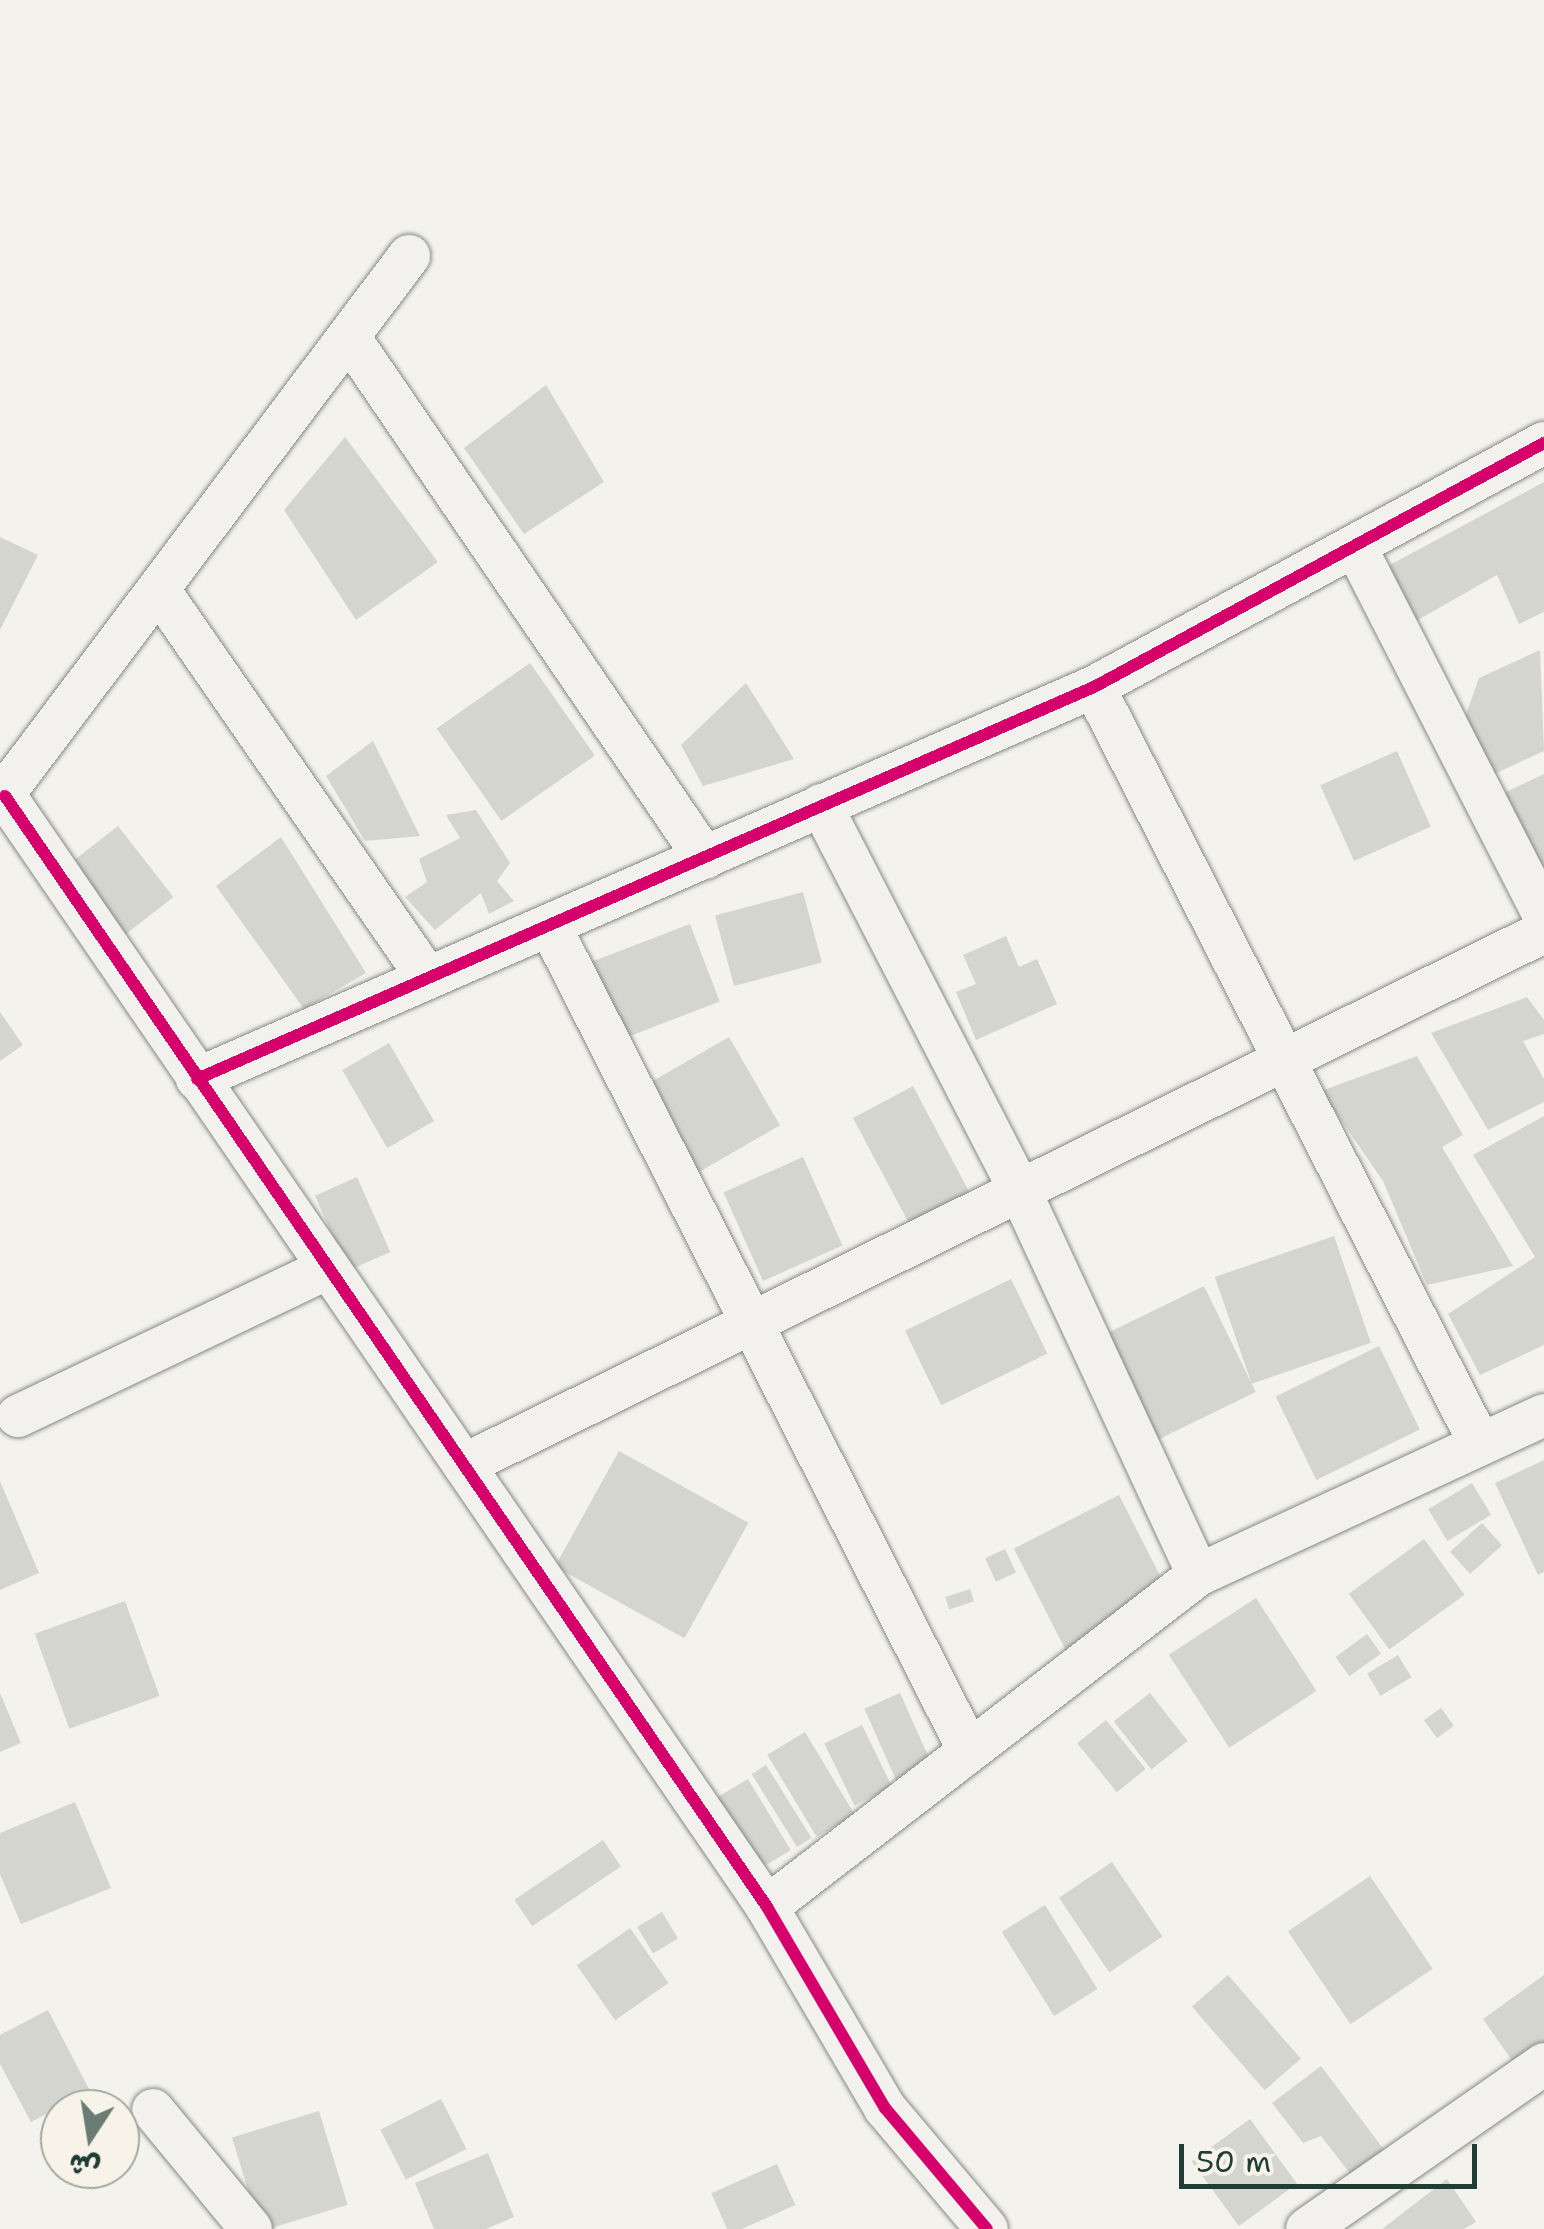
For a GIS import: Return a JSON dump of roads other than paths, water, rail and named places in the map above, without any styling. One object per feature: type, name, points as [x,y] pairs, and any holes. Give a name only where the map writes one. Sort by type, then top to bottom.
[{"type":"street","points":[[409,256],[3,798],[767,1907],[885,2108],[987,2229]]},
{"type":"street","points":[[348,338],[705,858]]},
{"type":"street","points":[[197,1079],[1094,687],[1544,443]]},
{"type":"street","points":[[1355,546],[1544,916]]},
{"type":"street","points":[[159,590],[428,978]]},
{"type":"street","points":[[1094,687],[1480,1444]]},
{"type":"street","points":[[821,805],[1020,1191],[1198,1575]]},
{"type":"street","points":[[550,926],[747,1326],[969,1751]]},
{"type":"street","points":[[464,1465],[1544,932]]},
{"type":"street","points":[[18,1416],[328,1268]]},
{"type":"street","points":[[767,1907],[1198,1575],[1544,1414]]},
{"type":"street","points":[[1307,2229],[1544,2064]]},
{"type":"street","points":[[153,2110],[251,2229]]}]
